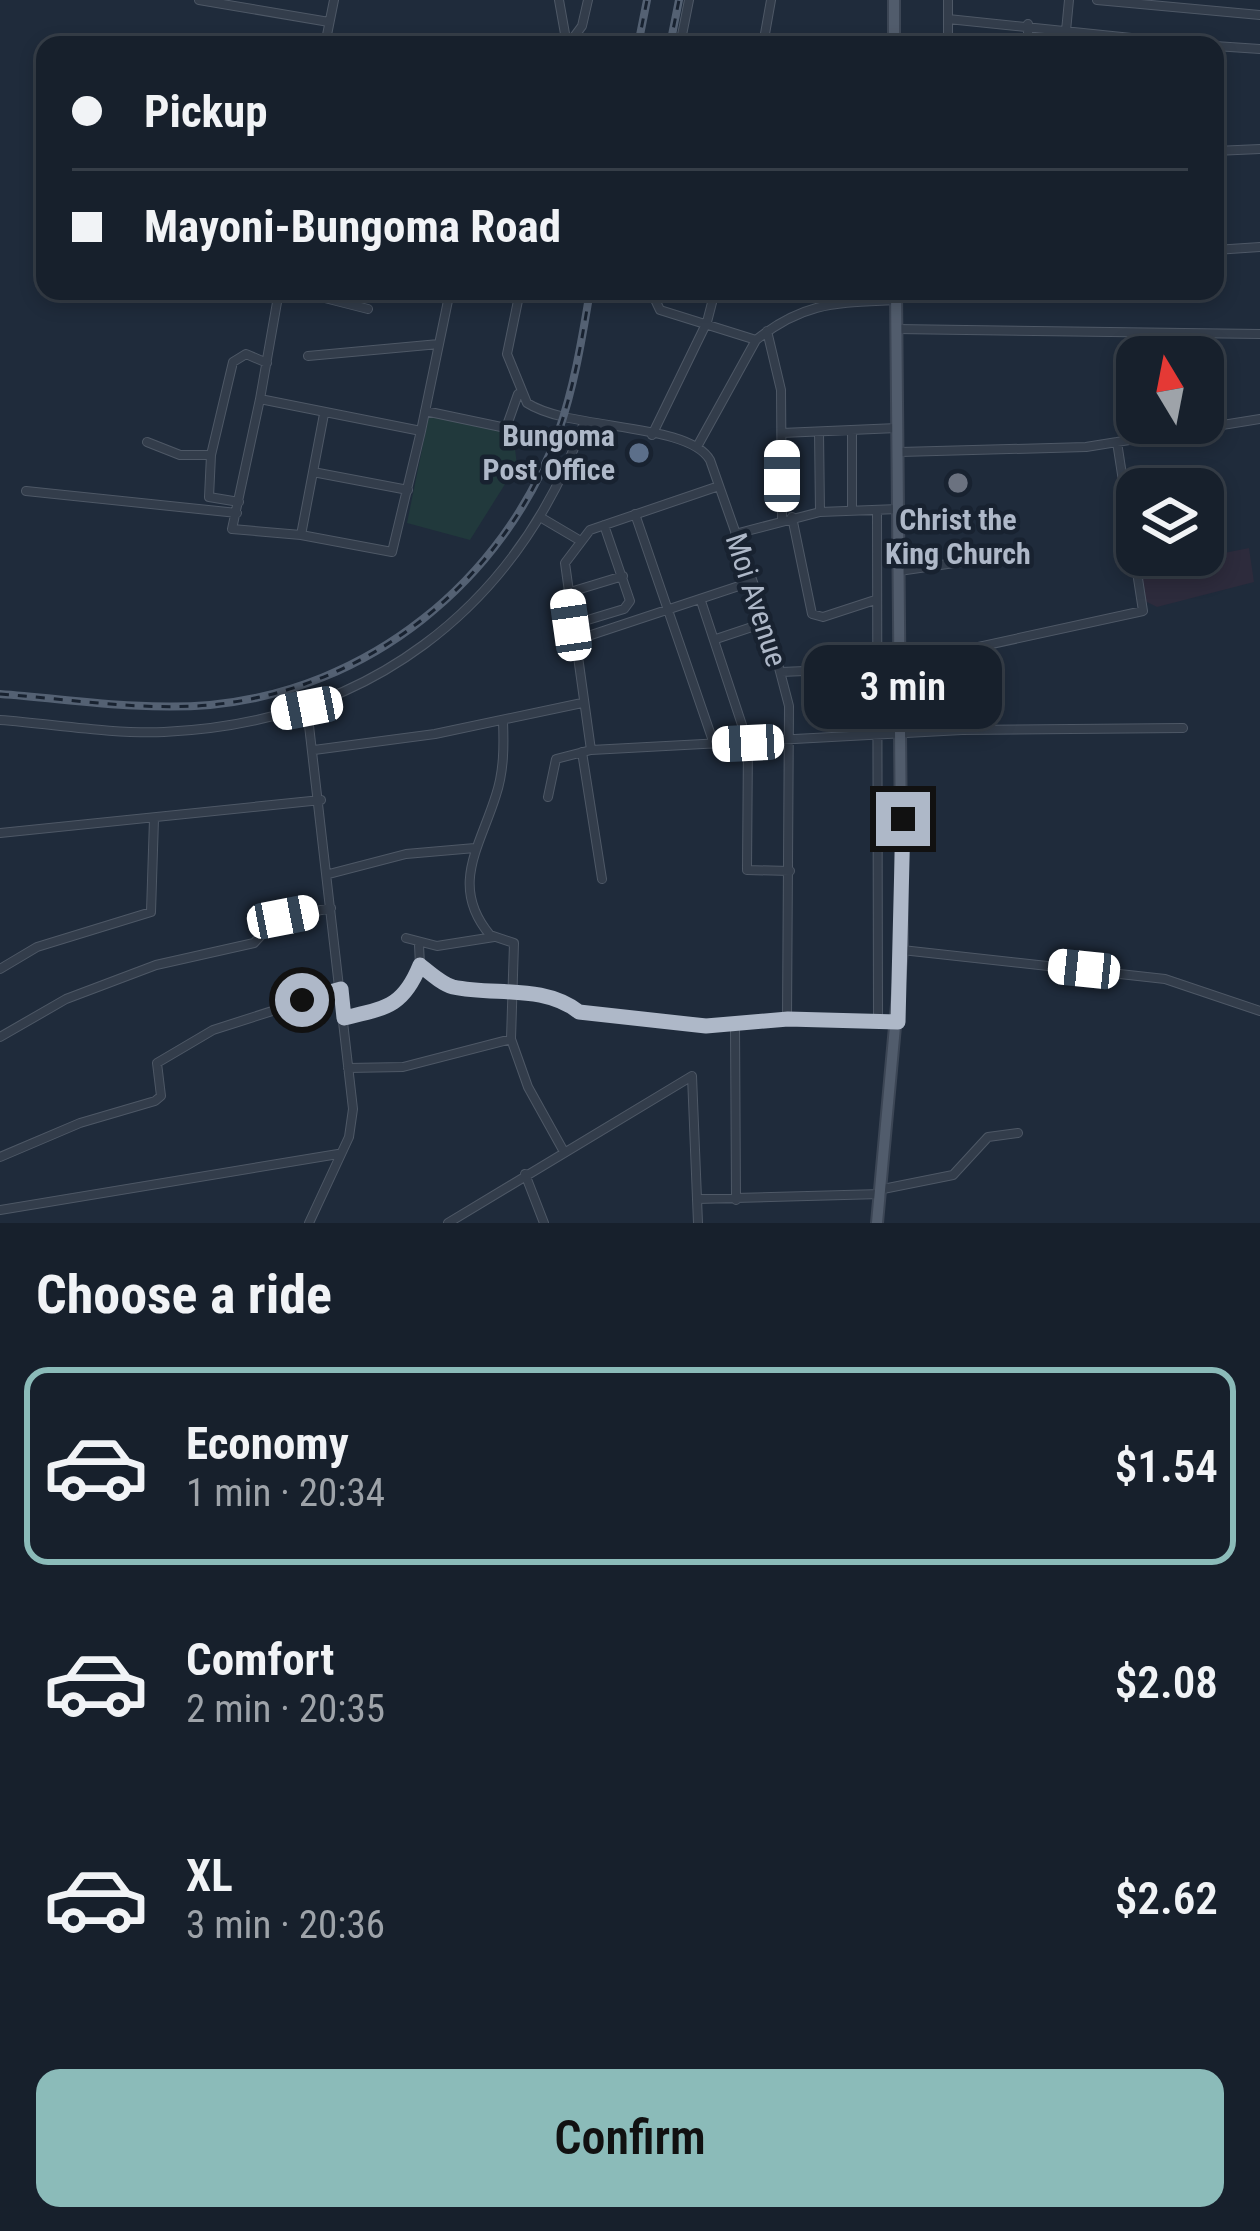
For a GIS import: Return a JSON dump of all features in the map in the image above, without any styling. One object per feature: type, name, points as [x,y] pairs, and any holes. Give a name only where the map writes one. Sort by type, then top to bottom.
[{"type":"main road","points":[[894,0],[894,36]]},
{"type":"main road","points":[[877,1223],[902,950],[896,300]]},
{"type":"street","points":[[199,0],[329,22]]},
{"type":"street","points":[[327,36],[334,0]]},
{"type":"street","points":[[559,0],[566,36]]},
{"type":"street","points":[[575,36],[588,0]]},
{"type":"street","points":[[682,36],[689,0]]},
{"type":"street","points":[[765,36],[771,0]]},
{"type":"street","points":[[948,0],[948,36]]},
{"type":"street","points":[[1066,31],[1069,0]]},
{"type":"street","points":[[1097,0],[1260,15]]},
{"type":"street","points":[[948,19],[1028,23],[1114,36]]},
{"type":"street","points":[[1028,23],[1028,36]]},
{"type":"street","points":[[1224,47],[1260,49]]},
{"type":"street","points":[[1224,151],[1260,148]]},
{"type":"street","points":[[1224,250],[1260,248]]},
{"type":"street","points":[[278,300],[232,529],[301,535],[392,552],[448,300]]},
{"type":"street","points":[[333,300],[368,309]]},
{"type":"street","points":[[425,411],[506,428],[518,394],[506,353],[518,300]]},
{"type":"street","points":[[655,300],[660,310],[756,340]]},
{"type":"street","points":[[652,435],[707,322],[713,300]]},
{"type":"street","points":[[518,394],[547,415],[698,445],[756,340],[820,303],[853,300]]},
{"type":"street","points":[[896,328],[1260,334]]},
{"type":"street","points":[[767,331],[779,376],[787,518],[812,614],[824,617],[876,600]]},
{"type":"street","points":[[308,356],[440,344]]},
{"type":"street","points":[[238,508],[209,497],[211,455],[233,362],[246,354],[267,363]]},
{"type":"street","points":[[260,399],[421,431]]},
{"type":"street","points":[[301,535],[324,414]]},
{"type":"street","points":[[1224,425],[1260,419]]},
{"type":"street","points":[[0,720],[160,732],[307,708],[382,674],[445,631],[497,580],[540,517],[584,423]]},
{"type":"street","points":[[782,433],[899,428]]},
{"type":"street","points":[[852,431],[852,510]]},
{"type":"street","points":[[819,432],[820,512]]},
{"type":"street","points":[[147,442],[180,455],[211,455]]},
{"type":"street","points":[[900,452],[1116,442]]},
{"type":"street","points":[[900,664],[1143,611],[1117,444]]},
{"type":"street","name":"Moi Avenue","points":[[698,445],[719,486],[781,672],[791,741],[788,1019]]},
{"type":"street","points":[[313,472],[408,490]]},
{"type":"street","points":[[602,879],[565,562],[579,540],[604,525],[719,486]]},
{"type":"street","points":[[26,491],[238,508]]},
{"type":"street","points":[[735,534],[820,512],[901,509]]},
{"type":"street","points":[[878,510],[878,1022]]},
{"type":"street","points":[[635,514],[714,744]]},
{"type":"street","points":[[540,517],[579,540]]},
{"type":"street","points":[[571,625],[624,609],[630,601],[604,525]]},
{"type":"street","points":[[899,571],[982,559]]},
{"type":"street","points":[[566,593],[623,576]]},
{"type":"street","points":[[573,641],[752,582]]},
{"type":"street","points":[[701,601],[748,743],[747,870],[790,871]]},
{"type":"street","points":[[716,639],[767,622]]},
{"type":"street","points":[[781,672],[877,668]]},
{"type":"street","points":[[314,750],[503,721],[582,703]]},
{"type":"street","points":[[307,708],[353,1109],[340,1154],[309,1223]]},
{"type":"street","points":[[503,721],[497,794],[475,848],[466,892],[479,922],[496,937],[514,943],[511,1039],[528,1087],[563,1150]]},
{"type":"street","points":[[548,796],[556,759],[586,751],[962,730],[1184,728]]},
{"type":"street","points":[[0,833],[321,800]]},
{"type":"street","points":[[0,969],[37,947],[151,912],[154,819]]},
{"type":"street","points":[[328,874],[406,854],[475,848]]},
{"type":"street","points":[[0,1037],[66,999],[156,965],[254,943],[276,919],[331,908]]},
{"type":"street","points":[[406,938],[419,945],[496,937]]},
{"type":"street","points":[[344,1018],[380,1010],[408,995],[420,965],[419,945]]},
{"type":"street","points":[[902,950],[1165,979],[1260,1011]]},
{"type":"street","points":[[420,965],[449,987],[512,989],[568,1004],[579,1012],[735,1026],[741,1021],[788,1019],[898,1022]]},
{"type":"street","points":[[0,1157],[80,1123],[155,1101],[161,1096],[157,1064],[213,1030],[341,989]]},
{"type":"street","points":[[735,1026],[736,1200]]},
{"type":"street","points":[[348,1068],[403,1066],[511,1039]]},
{"type":"street","points":[[448,1223],[693,1076],[698,1223]]},
{"type":"street","points":[[698,1199],[882,1191],[953,1175],[988,1137],[1018,1133]]},
{"type":"street","points":[[0,1210],[340,1154]]},
{"type":"street","points":[[525,1174],[544,1223]]},
{"type":"shaded area","points":[[1249,548],[1254,582],[1157,607],[1143,600],[1139,576],[1224,576],[1224,553]]},
{"type":"green space","points":[[429,415],[513,433],[517,465],[470,540],[407,523]]},
{"type":"railway","points":[[640,36],[647,0]]},
{"type":"railway","points":[[672,36],[679,0]]},
{"type":"railway","points":[[0,694],[158,707],[210,705],[268,695],[323,677],[375,652],[423,619],[465,581],[503,536],[534,487],[564,416],[588,300]]},
{"type":"place","name":"Bungoma Post Office","points":[[639,453]]},
{"type":"place","name":"Christ the King Church","points":[[958,483]]},
{"type":"route","points":[[302,1000],[341,989],[344,1018],[380,1010],[408,995],[420,965],[449,987],[512,989],[568,1004],[579,1012],[706,1026],[788,1019],[898,1022],[903,819]]}]
